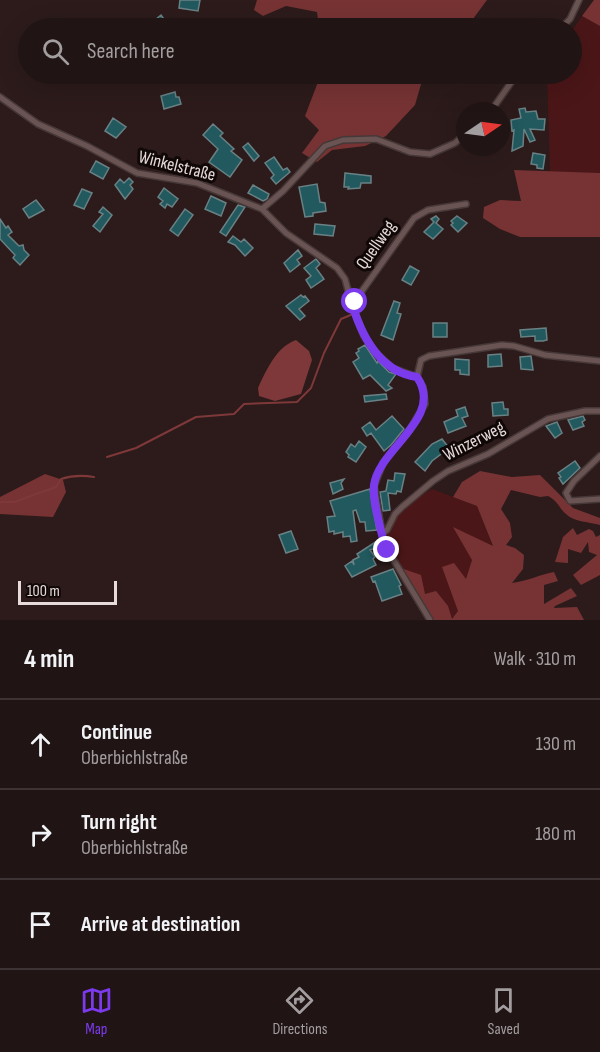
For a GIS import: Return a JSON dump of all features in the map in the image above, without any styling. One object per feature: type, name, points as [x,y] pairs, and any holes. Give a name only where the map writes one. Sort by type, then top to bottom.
[{"type":"street","points":[[570,18],[579,0]]},
{"type":"street","points":[[497,102],[510,84]]},
{"type":"street","name":"Winkelstraße","points":[[0,97],[38,124],[87,146],[137,173],[197,183],[262,209],[286,233],[337,268],[345,279],[364,336],[380,359],[392,368],[417,377]]},
{"type":"street","points":[[262,209],[283,191],[325,146],[343,140],[376,139],[410,152],[430,154],[456,141]]},
{"type":"street","name":"Quellweg","points":[[352,304],[414,218],[428,210],[466,204]]},
{"type":"street","points":[[430,620],[386,547],[374,486],[383,464],[409,431],[425,404],[423,387],[417,377],[421,360],[429,356],[514,345],[545,355],[600,361]]},
{"type":"street","name":"Winzerweg","points":[[382,534],[402,507],[448,471],[488,454],[548,419],[585,411],[600,411]]},
{"type":"street","points":[[600,456],[574,481],[566,494],[570,501],[600,499]]},
{"type":"shaded area","points":[[257,0],[487,0],[474,18],[318,18],[317,12],[286,6],[263,16],[254,10]]},
{"type":"shaded area","points":[[594,0],[600,0],[600,26],[582,16]]},
{"type":"shaded area","points":[[582,16],[600,26],[600,173],[550,172],[547,84],[582,84]]},
{"type":"shaded area","points":[[317,84],[421,84],[415,105],[386,136],[365,146],[332,150],[317,162],[302,153],[319,130],[305,116]]},
{"type":"shaded area","points":[[514,170],[600,173],[600,237],[520,237],[500,229],[483,218],[484,207],[500,200],[521,201]]},
{"type":"shaded area","points":[[296,340],[309,351],[312,360],[301,394],[275,401],[259,396],[258,388],[272,360],[289,343]]},
{"type":"shaded area","points":[[480,471],[512,477],[540,475],[573,508],[600,518],[600,525],[578,520],[569,517],[548,496],[540,497],[511,490],[501,509],[510,523],[512,537],[506,545],[524,555],[523,569],[512,583],[554,572],[558,581],[544,585],[544,604],[571,588],[577,596],[554,608],[577,607],[584,620],[432,620],[401,568],[421,575],[425,594],[436,591],[448,606],[452,619],[458,611],[442,567],[454,563],[466,579],[472,560],[453,527],[493,546],[477,506],[453,497],[462,482]]},
{"type":"shaded area","points":[[45,474],[63,480],[66,492],[53,517],[0,514],[0,497]]},
{"type":"shaded area","points":[[432,489],[477,506],[493,547],[454,528],[472,559],[458,611],[451,620],[401,568],[382,533],[396,511]]},
{"type":"shaded area","points":[[573,528],[577,535],[589,529],[596,537],[600,535],[600,575],[581,585],[573,575],[597,555],[589,552],[588,542],[581,553],[568,549],[568,563],[555,562],[563,537]]},
{"type":"building","points":[[180,0],[200,0],[198,11],[179,8]]},
{"type":"building","points":[[175,92],[181,104],[164,109],[161,96]]},
{"type":"building","points":[[525,108],[526,112],[536,111],[538,119],[545,119],[544,130],[530,129],[535,140],[530,142],[524,129],[523,146],[512,151],[514,130],[512,131],[511,120],[521,118],[519,109]]},
{"type":"building","points":[[113,118],[126,127],[116,138],[105,131]]},
{"type":"building","points":[[213,124],[223,133],[220,136],[234,149],[231,151],[242,160],[230,177],[209,162],[218,149],[203,135]]},
{"type":"building","points":[[248,143],[259,156],[254,161],[243,147]]},
{"type":"building","points":[[533,153],[545,155],[543,169],[531,164]]},
{"type":"building","points":[[274,157],[283,170],[287,168],[290,172],[276,184],[271,178],[274,175],[265,163]]},
{"type":"building","points":[[96,161],[109,168],[103,179],[90,172]]},
{"type":"building","points":[[345,173],[371,176],[371,183],[361,183],[360,188],[348,189],[349,187],[344,187]]},
{"type":"building","points":[[129,178],[133,182],[130,185],[133,189],[125,199],[115,185],[120,179],[124,183]]},
{"type":"building","points":[[317,184],[320,202],[325,203],[326,211],[305,217],[299,187]]},
{"type":"building","points":[[253,185],[269,194],[267,199],[263,201],[248,193]]},
{"type":"building","points":[[164,188],[178,199],[172,207],[167,204],[165,208],[160,204],[163,201],[158,197]]},
{"type":"building","points":[[82,189],[92,193],[84,209],[74,205]]},
{"type":"building","points":[[211,196],[226,203],[221,216],[205,209]]},
{"type":"building","points":[[36,200],[44,210],[29,218],[23,209]]},
{"type":"building","points":[[238,205],[245,207],[226,236],[220,232]]},
{"type":"building","points":[[103,207],[112,215],[100,232],[93,226],[103,214],[99,212]]},
{"type":"building","points":[[185,209],[193,215],[178,236],[170,230]]},
{"type":"building","points":[[436,216],[439,219],[436,223],[443,229],[433,239],[424,232],[434,222],[431,219]]},
{"type":"building","points":[[457,216],[467,223],[458,232],[451,225],[453,223],[451,221]]},
{"type":"building","points":[[0,219],[12,232],[8,235],[19,246],[23,245],[29,255],[20,265],[13,258],[15,255],[0,239]]},
{"type":"building","points":[[315,224],[335,226],[333,236],[314,234]]},
{"type":"building","points":[[233,236],[241,242],[244,239],[253,248],[245,256],[235,245],[228,242]]},
{"type":"building","points":[[298,250],[302,256],[297,260],[300,264],[290,272],[284,263]]},
{"type":"building","points":[[316,259],[320,264],[316,268],[324,279],[311,288],[306,280],[311,276],[304,268]]},
{"type":"building","points":[[410,266],[419,271],[411,285],[402,280]]},
{"type":"building","points":[[301,295],[309,301],[299,309],[305,316],[300,320],[286,306]]},
{"type":"building","points":[[394,301],[400,303],[397,313],[401,314],[393,340],[381,335]]},
{"type":"building","points":[[433,323],[447,323],[447,337],[433,337]]},
{"type":"building","points":[[546,328],[547,340],[535,341],[535,336],[521,337],[520,330]]},
{"type":"building","points":[[365,345],[377,363],[378,361],[389,372],[396,374],[388,385],[392,388],[386,391],[370,375],[363,379],[353,362],[359,358],[356,353],[358,349]]},
{"type":"building","points":[[501,354],[502,366],[488,367],[488,355]]},
{"type":"building","points":[[531,356],[533,370],[521,369],[520,357]]},
{"type":"building","points":[[455,359],[469,360],[469,375],[460,374],[460,370],[455,370]]},
{"type":"building","points":[[386,394],[387,399],[365,402],[364,396]]},
{"type":"building","points":[[503,402],[504,409],[508,409],[508,415],[493,416],[492,403]]},
{"type":"building","points":[[465,407],[468,416],[462,418],[466,426],[448,433],[444,422],[458,416],[456,410]]},
{"type":"building","points":[[392,416],[404,429],[384,451],[371,433],[367,436],[362,428],[370,422],[376,430]]},
{"type":"building","points":[[583,416],[584,426],[573,430],[568,420]]},
{"type":"building","points":[[557,422],[562,433],[555,438],[546,426]]},
{"type":"building","points":[[442,439],[449,448],[432,461],[425,471],[415,462],[432,444]]},
{"type":"building","points":[[359,441],[366,447],[356,462],[348,457],[346,452],[351,444],[355,447]]},
{"type":"building","points":[[575,461],[580,468],[563,484],[558,473]]},
{"type":"building","points":[[395,473],[405,474],[401,492],[388,493],[390,510],[383,511],[380,492],[386,491],[388,480],[394,481]]},
{"type":"building","points":[[344,479],[341,483],[343,489],[333,494],[330,483]]},
{"type":"building","points":[[370,489],[377,530],[366,531],[365,522],[360,522],[356,510],[353,511],[357,541],[351,542],[350,536],[343,537],[343,532],[334,534],[334,531],[329,532],[327,517],[335,516],[330,501]]},
{"type":"building","points":[[291,531],[298,549],[286,553],[279,535]]},
{"type":"building","points":[[377,541],[379,547],[370,550],[375,557],[373,559],[376,565],[352,577],[345,566],[352,561],[354,565],[353,560],[359,557],[357,554]]},
{"type":"building","points":[[393,569],[401,585],[399,586],[402,594],[382,601],[375,581],[373,582],[371,577]]},
{"type":"waterway","points":[[107,457],[136,448],[196,417],[234,414],[244,404],[297,402],[311,388],[324,353],[341,319],[353,314]]},
{"type":"waterway","points":[[0,502],[14,502],[56,487],[61,479],[78,476],[94,477]]},
{"type":"route","points":[[355,302],[352,304],[357,321],[376,354],[392,368],[417,377],[424,394],[425,404],[409,431],[383,464],[374,486],[387,550]]}]
